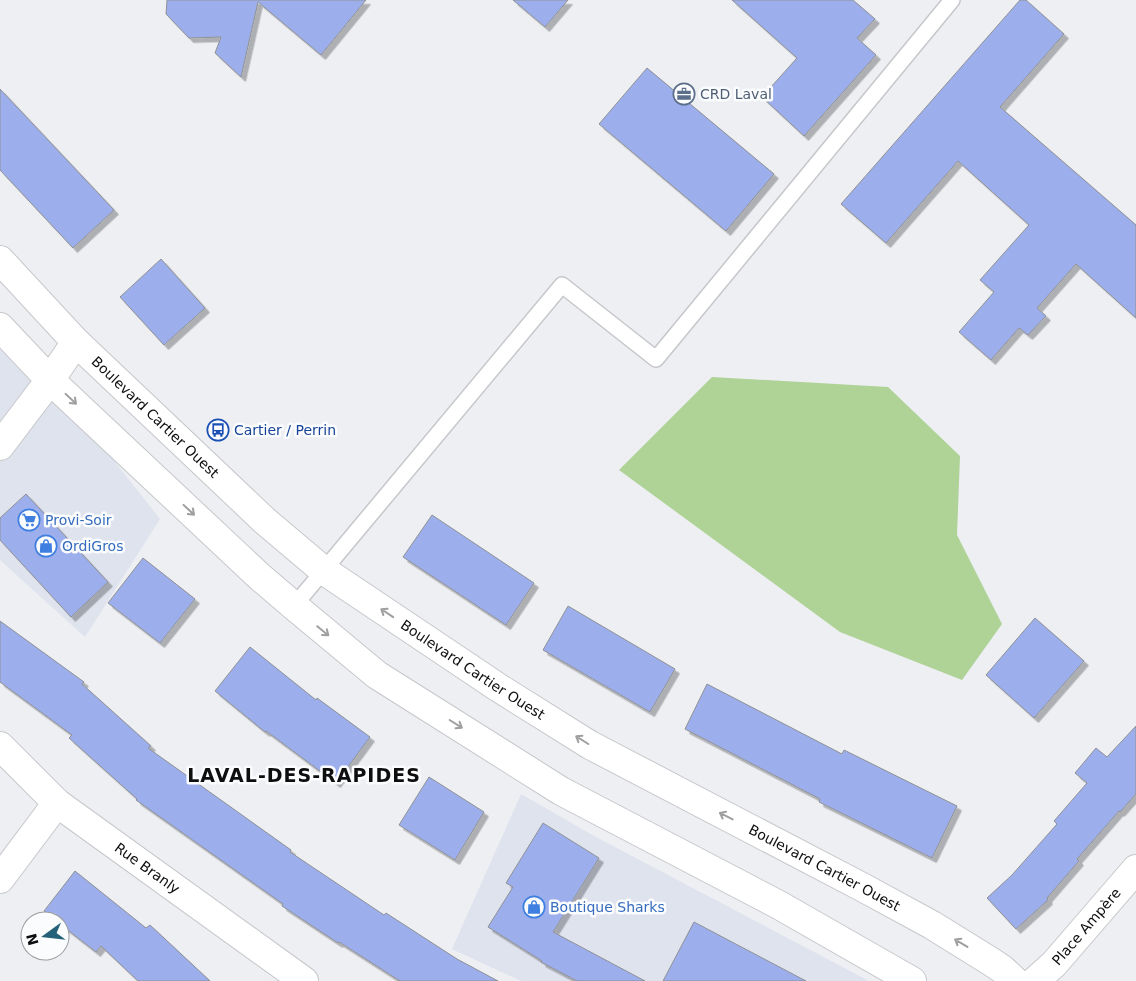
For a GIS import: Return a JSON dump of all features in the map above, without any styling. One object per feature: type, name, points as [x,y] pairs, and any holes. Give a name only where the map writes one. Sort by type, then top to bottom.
[{"type":"street","name":"Boulevard Cartier Ouest","points":[[0,260],[76,342],[265,521],[323,570],[499,688],[590,745],[853,882],[932,926],[996,965],[1015,981]]},
{"type":"street","points":[[0,327],[50,380],[253,570],[377,674],[561,791],[779,905],[912,981]]},
{"type":"street","points":[[0,446],[76,342]]},
{"type":"street","name":"Rue Branly","points":[[0,746],[57,803],[304,981]]},
{"type":"street","points":[[0,880],[57,803]]},
{"type":"street","name":"Place Ampère","points":[[1035,981],[1060,957],[1136,869]]},
{"type":"lane","points":[[294,606],[562,285],[656,359],[952,0]]},
{"type":"shaded area","points":[[0,327],[50,380],[160,519],[85,637],[0,560]]},
{"type":"shaded area","points":[[521,794],[596,837],[869,981],[521,981],[452,949]]},
{"type":"green space","points":[[712,377],[888,387],[960,456],[957,535],[1002,624],[962,680],[840,632],[619,470]]},
{"type":"building","points":[[167,0],[366,0],[321,55],[258,2],[241,77],[215,53],[221,37],[189,38],[166,14]]},
{"type":"building","points":[[513,0],[568,0],[545,27]]},
{"type":"building","points":[[732,0],[853,0],[875,19],[857,38],[876,55],[804,136],[762,97],[797,58]]},
{"type":"building","points":[[1020,0],[1026,0],[1064,34],[1000,107],[1136,225],[1136,318],[1076,264],[1037,308],[1046,316],[1028,335],[1019,328],[991,360],[959,332],[994,292],[980,280],[1029,225],[958,161],[886,243],[841,204]]},
{"type":"building","points":[[647,68],[774,174],[726,231],[599,124]]},
{"type":"building","points":[[0,89],[114,210],[73,248],[0,170]]},
{"type":"building","points":[[161,259],[205,308],[164,345],[120,297]]},
{"type":"building","points":[[26,494],[108,582],[71,617],[0,540],[0,518]]},
{"type":"building","points":[[432,515],[534,583],[506,625],[403,557]]},
{"type":"building","points":[[143,558],[195,599],[160,643],[108,603]]},
{"type":"building","points":[[568,606],[675,669],[650,712],[543,650]]},
{"type":"building","points":[[1035,618],[1084,661],[1034,718],[986,675]]},
{"type":"building","points":[[0,621],[84,682],[82,684],[151,746],[148,748],[291,850],[290,852],[384,915],[386,913],[457,959],[498,981],[400,981],[282,906],[283,904],[136,800],[69,738],[72,735],[0,682]]},
{"type":"building","points":[[250,647],[316,700],[317,698],[370,737],[336,783],[265,732],[215,691]]},
{"type":"building","points":[[707,684],[842,754],[844,750],[957,806],[932,858],[819,802],[820,799],[685,729]]},
{"type":"building","points":[[1136,726],[1136,794],[1077,859],[1079,861],[1047,898],[1048,900],[1016,929],[987,898],[1012,875],[1057,824],[1054,821],[1087,783],[1075,773],[1096,748],[1107,757]]},
{"type":"building","points":[[429,777],[484,812],[455,860],[399,825]]},
{"type":"building","name":"Boutique Sharks","points":[[543,823],[599,858],[553,932],[645,981],[577,981],[541,962],[488,927],[513,887],[506,883]]},
{"type":"building","points":[[75,871],[146,928],[150,925],[210,981],[138,981],[101,946],[96,952],[70,932],[70,911],[44,911]]},
{"type":"building","points":[[694,922],[806,981],[663,981]]},
{"type":"place","name":"CRD Laval","points":[[684,94]]},
{"type":"place","name":"Cartier / Perrin","points":[[218,430]]},
{"type":"place","name":"Provi-Soir","points":[[29,520]]},
{"type":"place","name":"OrdiGros","points":[[46,546]]},
{"type":"place","name":"Boutique Sharks","points":[[534,907]]},
{"type":"district","name":"LAVAL-DES-RAPIDES","points":[[304,775]]}]
